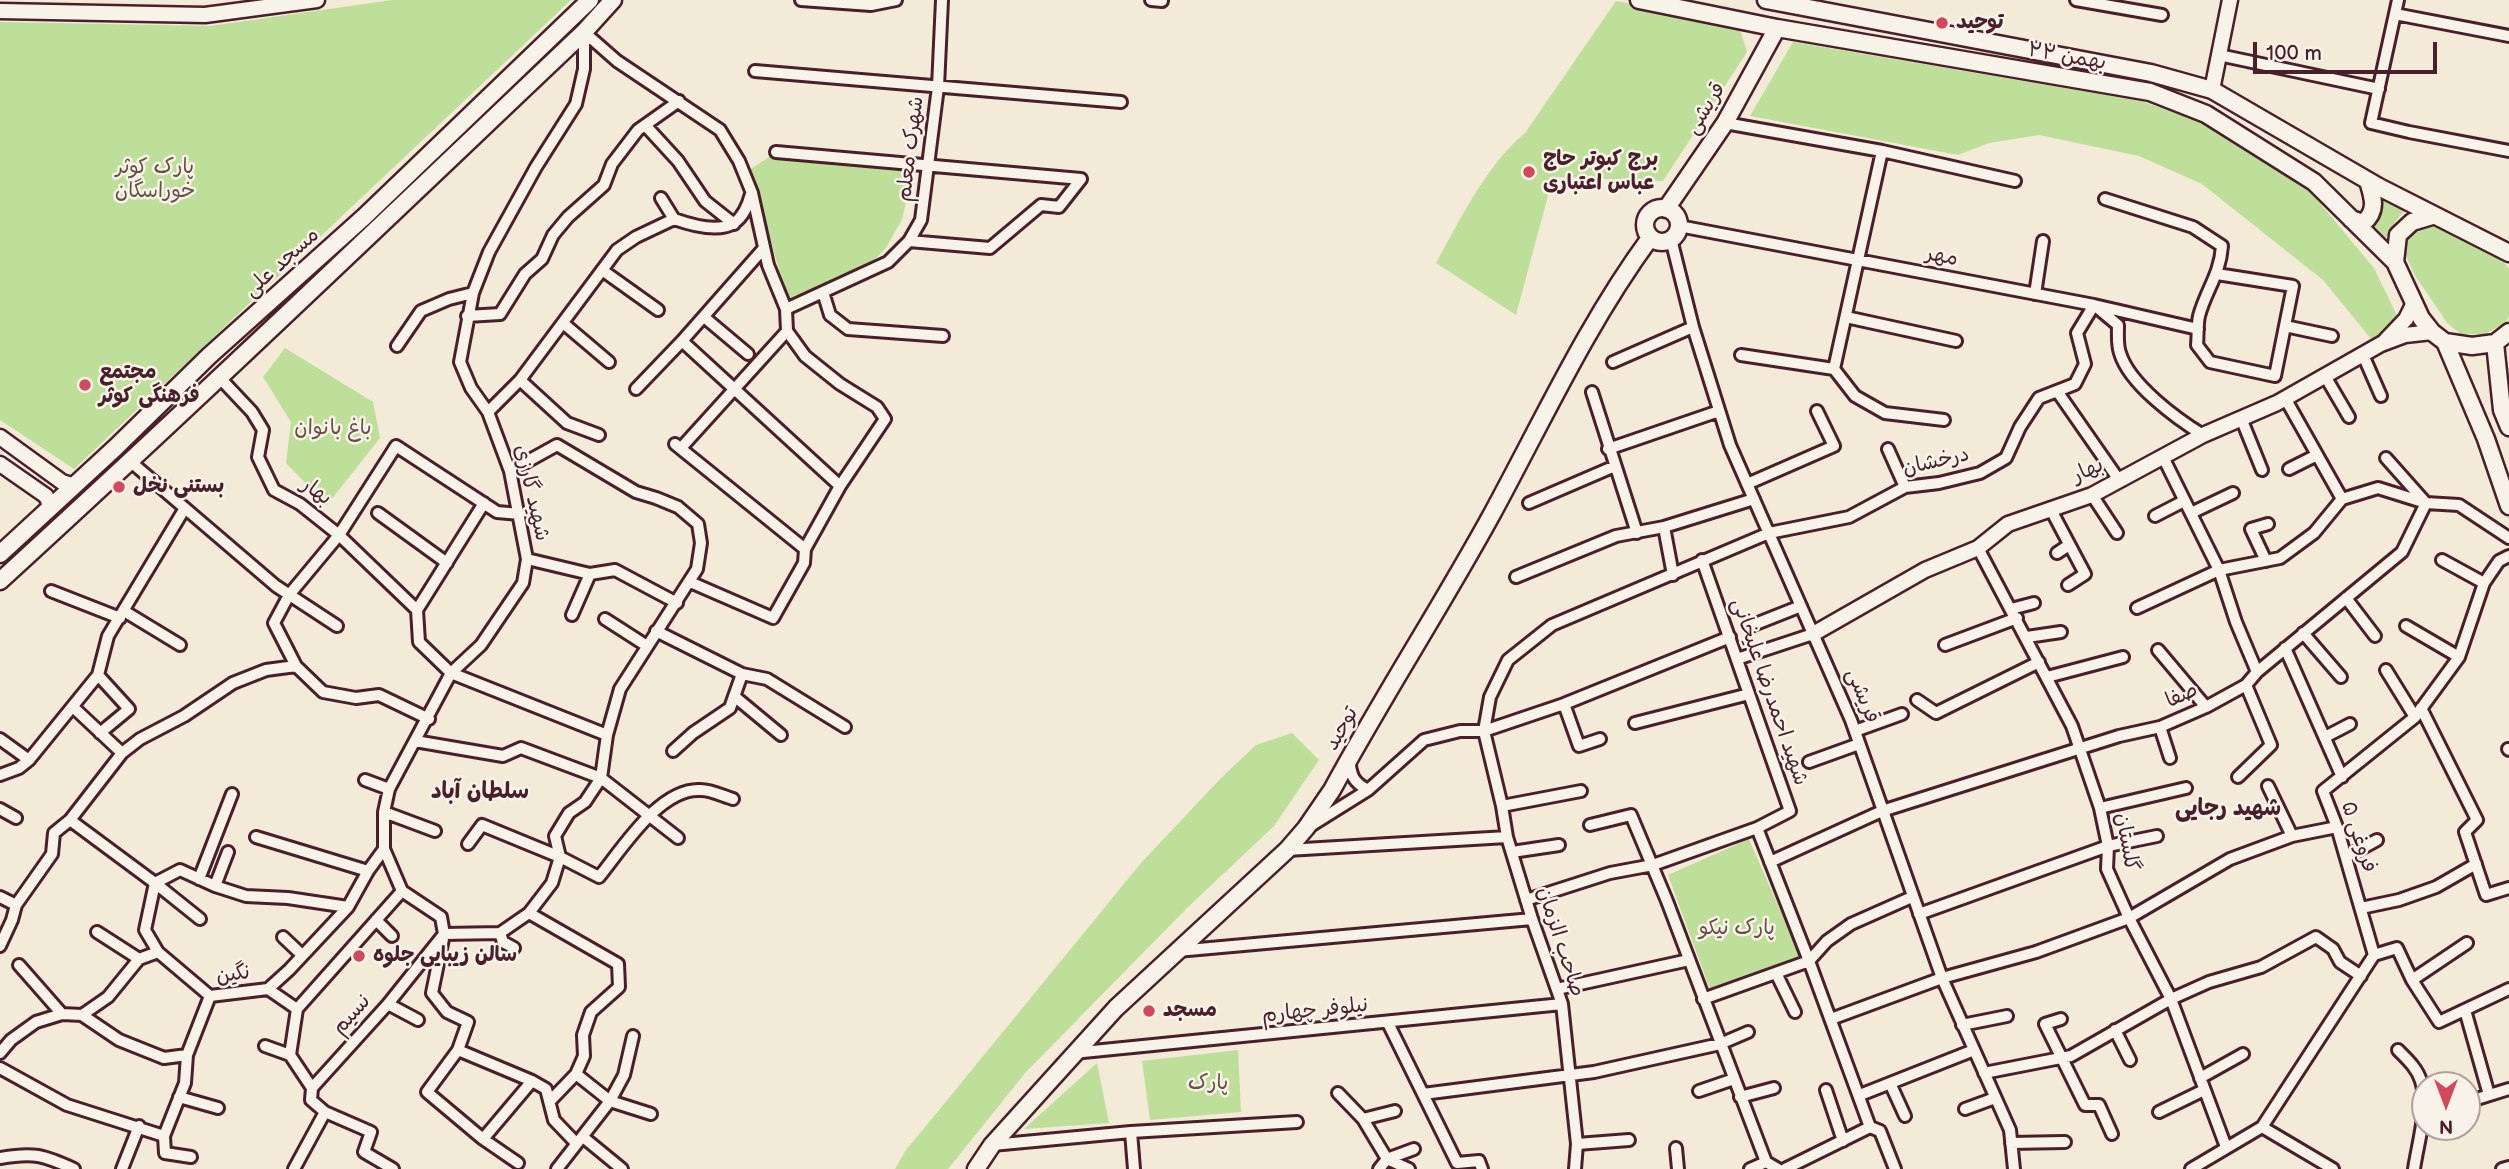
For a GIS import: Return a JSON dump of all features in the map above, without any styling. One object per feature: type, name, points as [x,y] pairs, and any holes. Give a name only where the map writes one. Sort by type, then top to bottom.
[{"type":"main road","name":"مسجد علی","points":[[0,554],[209,356],[364,217],[590,0]]},
{"type":"main road","name":"مسجد علی","points":[[0,581],[131,462],[378,229],[614,0]]},
{"type":"main road","name":"۲۲ بهمن","points":[[1639,0],[1777,28],[2150,92],[2206,114],[2314,182],[2395,262]]},
{"type":"main road","name":"۲۲ بهمن","points":[[1766,0],[1830,6],[2151,73],[2212,90],[2368,181],[2414,203],[2432,216],[2508,252]]},
{"type":"main road","name":"قریشی","points":[[1666,209],[1725,123],[1777,28]]},
{"type":"main road","points":[[2351,219],[2362,223],[2373,210],[2374,200],[2368,181]]},
{"type":"main road","points":[[1666,209],[1673,212],[1675,233],[1657,242],[1650,238],[1646,232],[1647,217],[1652,211],[1666,209]]},
{"type":"main road","points":[[2432,216],[2412,222],[2398,235],[2395,262],[2421,318],[2439,337],[2486,439],[2509,506]]},
{"type":"main road","points":[[364,217],[378,229]]},
{"type":"main road","name":"توحید","points":[[976,1169],[992,1145],[1116,1008],[1287,850],[1306,828],[1332,790],[1491,515],[1574,357],[1619,279],[1650,238]]},
{"type":"main road","points":[[2439,337],[2472,346],[2495,343],[2509,332]]},
{"type":"main road","points":[[2495,343],[2503,374],[2502,410],[2509,427]]},
{"type":"street","points":[[0,11],[205,15],[228,6],[317,0]]},
{"type":"street","points":[[801,0],[871,5],[896,0]]},
{"type":"street","name":"شهرک معلم","points":[[786,309],[888,262],[909,241],[921,220],[937,87],[942,0]]},
{"type":"street","points":[[2076,0],[2162,15]]},
{"type":"street","points":[[2212,90],[2230,0]]},
{"type":"street","points":[[2398,0],[2371,123],[2509,151]]},
{"type":"street","points":[[2395,14],[2509,36]]},
{"type":"street","points":[[583,32],[617,61],[720,130],[739,161],[752,193],[764,248],[786,309],[787,331],[805,356],[840,384],[877,407],[885,419],[839,486],[805,549],[804,564],[774,618],[690,582]]},
{"type":"street","name":"شهید گارزی","points":[[401,891],[384,849],[384,812],[389,789],[429,719],[451,673],[481,645],[523,583],[527,559],[510,471],[488,412],[471,388],[460,362],[473,293],[489,252],[536,167],[576,104],[584,69],[583,32]]},
{"type":"street","points":[[2219,55],[2379,89]]},
{"type":"street","points":[[755,71],[1121,102]]},
{"type":"street","points":[[467,316],[500,314],[525,274],[542,259],[553,235],[568,217],[604,185],[612,164],[638,130],[679,101]]},
{"type":"street","points":[[1725,123],[1882,151],[2015,181]]},
{"type":"street","points":[[645,125],[678,161],[705,201],[734,223]]},
{"type":"street","points":[[1834,369],[1882,151]]},
{"type":"street","points":[[776,152],[1081,179],[1059,207],[1041,205],[990,248],[909,241]]},
{"type":"street","points":[[661,198],[674,219],[689,225],[710,227],[734,223],[746,211],[752,193]]},
{"type":"street","points":[[2105,199],[2193,227],[2222,246],[2221,264],[2199,316],[2197,345],[2210,362],[2274,376],[2293,286],[2217,274]]},
{"type":"street","points":[[488,412],[520,380],[617,250],[636,237],[674,219]]},
{"type":"street","name":"مهر","points":[[1675,233],[1858,260],[2094,305],[2198,329]]},
{"type":"street","name":"قریشی","points":[[1675,233],[1693,327],[1730,444],[1855,732],[1942,978],[2010,1130],[2014,1169]]},
{"type":"street","points":[[2035,294],[2043,241]]},
{"type":"street","points":[[636,389],[764,248]]},
{"type":"street","points":[[602,270],[658,310]]},
{"type":"street","points":[[823,292],[830,315],[848,328],[943,337]]},
{"type":"street","points":[[397,346],[421,311],[449,299],[473,293]]},
{"type":"street","points":[[2381,344],[2406,318],[2414,303]]},
{"type":"street","points":[[2094,305],[2118,325],[2120,353],[2136,379],[2178,419],[2203,435]]},
{"type":"street","name":"درخشان","points":[[1483,732],[1490,697],[1508,660],[1552,625],[1769,533],[1849,517],[1905,487],[1939,483],[1980,473],[2006,458],[2020,427],[2039,398],[2075,384],[2085,364],[2077,333],[2094,305]]},
{"type":"street","points":[[704,317],[748,354]]},
{"type":"street","points":[[1846,317],[1955,341]]},
{"type":"street","points":[[563,323],[608,362]]},
{"type":"street","points":[[2284,326],[2332,336]]},
{"type":"street","points":[[1613,362],[1693,327]]},
{"type":"street","points":[[787,331],[678,446],[805,549]]},
{"type":"street","points":[[2381,344],[2405,335],[2439,337]]},
{"type":"street","points":[[682,341],[839,486]]},
{"type":"street","name":"بهار","points":[[1813,634],[1925,570],[1979,548],[2008,524],[2092,495],[2203,435],[2285,398],[2381,344]]},
{"type":"street","points":[[1741,355],[1834,369],[1855,396],[1885,413],[1944,420]]},
{"type":"street","points":[[2362,355],[2381,396]]},
{"type":"street","points":[[2325,376],[2349,417]]},
{"type":"street","name":"بهار","points":[[219,377],[253,412],[263,430],[258,457],[274,490],[300,504],[339,535]]},
{"type":"street","points":[[520,380],[567,423],[598,435]]},
{"type":"street","points":[[2057,391],[2119,480]]},
{"type":"street","points":[[1592,392],[1637,533]]},
{"type":"street","points":[[2285,398],[2342,499]]},
{"type":"street","points":[[1608,449],[1719,411]]},
{"type":"street","points":[[1747,484],[1834,446],[1817,411]]},
{"type":"street","points":[[2241,418],[2262,470]]},
{"type":"street","points":[[0,437],[62,482],[74,486]]},
{"type":"street","points":[[444,934],[500,933],[529,913],[552,883],[560,857],[555,836],[569,813],[585,802],[601,778],[607,735],[620,689],[690,582],[697,569],[701,543],[698,524],[678,507],[636,492],[557,445],[510,471]]},
{"type":"street","points":[[429,719],[379,695],[356,698],[323,692],[296,666],[274,623],[289,595],[339,535],[396,446],[497,512],[520,514]]},
{"type":"street","points":[[1888,449],[1905,487]]},
{"type":"street","points":[[2289,470],[2317,455]]},
{"type":"street","points":[[2162,457],[2219,570],[2235,622],[2257,672]]},
{"type":"street","points":[[2386,458],[2426,503]]},
{"type":"street","points":[[131,462],[276,586],[337,626]]},
{"type":"street","points":[[0,464],[46,496],[51,507]]},
{"type":"street","points":[[1529,503],[1615,466]]},
{"type":"street","points":[[2137,608],[2219,570],[2280,558],[2314,533],[2342,499],[2378,488],[2426,503],[2459,505],[2509,538]]},
{"type":"street","points":[[2191,513],[2233,493]]},
{"type":"street","points":[[2092,495],[2117,533]]},
{"type":"street","points":[[1516,577],[1616,536],[1664,527],[1754,499]]},
{"type":"street","points":[[2155,516],[2185,501]]},
{"type":"street","points":[[484,503],[417,610],[419,642],[451,673],[607,735]]},
{"type":"street","name":"صفا","points":[[1770,862],[1882,811],[2119,736],[2160,727],[2206,707],[2246,685],[2285,648],[2402,552],[2426,503]]},
{"type":"street","points":[[0,775],[19,768],[29,760],[98,675],[108,636],[185,508]]},
{"type":"street","points":[[2050,508],[2085,575],[2068,585]]},
{"type":"street","points":[[378,513],[447,563]]},
{"type":"street","points":[[2266,561],[2251,529],[2268,524]]},
{"type":"street","points":[[1664,527],[1673,575]]},
{"type":"street","points":[[339,535],[417,610]]},
{"type":"street","points":[[2057,553],[2069,545]]},
{"type":"street","name":"گلستان","points":[[1979,548],[2072,726],[2101,808],[2108,846],[2107,869],[2171,999],[2226,1147]]},
{"type":"street","name":"فروغی ۵","points":[[2374,955],[2337,827],[2323,792],[2418,713],[2459,657],[2484,583],[2499,561],[2509,556]]},
{"type":"street","points":[[527,559],[590,574],[615,570],[677,603]]},
{"type":"street","name":"شهید احمدرضا علیخانی","points":[[1526,900],[1610,873],[1653,865],[1757,828],[1790,811],[1702,560]]},
{"type":"street","points":[[2442,560],[2484,583]]},
{"type":"street","points":[[572,615],[590,574]]},
{"type":"street","points":[[51,591],[122,614],[180,645]]},
{"type":"street","points":[[2346,597],[2375,636]]},
{"type":"street","points":[[1945,645],[2034,603]]},
{"type":"street","points":[[1748,627],[1801,606]]},
{"type":"street","points":[[605,619],[647,646]]},
{"type":"street","points":[[2406,626],[2459,657]]},
{"type":"street","points":[[656,631],[742,674],[767,679],[845,727]]},
{"type":"street","points":[[2027,638],[2061,632]]},
{"type":"street","points":[[2303,633],[2341,677]]},
{"type":"street","points":[[1737,659],[1813,634]]},
{"type":"street","points":[[1306,828],[1368,790],[1424,740],[1460,731],[1483,732],[1564,704],[1730,637]]},
{"type":"street","points":[[2285,648],[2342,777]]},
{"type":"street","points":[[2158,649],[2206,707]]},
{"type":"street","points":[[2047,677],[2123,657]]},
{"type":"street","points":[[1917,700],[1936,713],[2039,662]]},
{"type":"street","points":[[0,946],[16,905],[52,854],[54,833],[70,820],[122,753],[140,739],[184,716],[233,683],[266,670],[296,666]]},
{"type":"street","points":[[2386,670],[2418,713],[2477,820],[2465,832],[2486,895],[2509,888]]},
{"type":"street","points":[[673,751],[693,733],[730,708],[742,674]]},
{"type":"street","points":[[98,675],[130,709],[100,733]]},
{"type":"street","points":[[2238,777],[2271,745],[2246,685]]},
{"type":"street","points":[[1635,723],[1749,694]]},
{"type":"street","points":[[734,696],[781,735]]},
{"type":"street","points":[[1564,704],[1579,746],[1601,739]]},
{"type":"street","points":[[72,707],[122,753]]},
{"type":"street","points":[[1855,732],[1902,714]]},
{"type":"street","points":[[2325,737],[2350,724]]},
{"type":"street","points":[[2160,727],[2170,758]]},
{"type":"street","name":"صاحب الزمان","points":[[1483,732],[1507,837],[1562,1004],[1577,1144],[1575,1169]]},
{"type":"street","points":[[0,739],[29,760]]},
{"type":"street","points":[[415,741],[503,756],[521,748],[601,778],[678,838]]},
{"type":"street","points":[[1810,762],[1859,744]]},
{"type":"street","points":[[1349,759],[1353,779],[1357,785],[1368,790]]},
{"type":"street","points":[[365,780],[389,789]]},
{"type":"street","points":[[2268,786],[2292,836]]},
{"type":"street","points":[[2101,808],[2186,788]]},
{"type":"street","points":[[468,844],[482,825],[560,857],[599,877],[649,815],[685,790],[703,789],[733,799]]},
{"type":"street","points":[[1502,806],[1581,792]]},
{"type":"street","points":[[199,879],[232,794]]},
{"type":"street","points":[[0,809],[16,818]]},
{"type":"street","points":[[384,812],[435,831]]},
{"type":"street","points":[[1590,825],[1631,815],[1653,865],[1766,1162],[1778,1169]]},
{"type":"street","points":[[70,820],[200,919]]},
{"type":"street","points":[[1831,1019],[1942,978],[2036,952],[2129,918],[2230,859],[2292,836],[2337,827]]},
{"type":"street","points":[[1757,828],[1810,961],[1870,1127]]},
{"type":"street","points":[[256,836],[368,871]]},
{"type":"street","points":[[1919,914],[2108,846],[2157,836]]},
{"type":"street","points":[[1287,850],[1507,837]]},
{"type":"street","points":[[2346,857],[2377,840]]},
{"type":"street","points":[[1512,852],[1559,845]]},
{"type":"street","name":"نگین","points":[[164,1136],[185,1083],[187,1055],[210,996],[268,989],[348,907],[384,849]]},
{"type":"street","points":[[215,887],[228,852]]},
{"type":"street","points":[[2361,908],[2399,900],[2436,887],[2476,864]]},
{"type":"street","points":[[155,883],[180,870],[215,887],[246,896],[288,898],[348,907]]},
{"type":"street","points":[[155,883],[145,930],[158,952],[210,996]]},
{"type":"street","points":[[290,1055],[297,1009],[401,891],[441,917],[444,934],[432,993],[447,1012],[468,1023],[458,1050],[427,1092],[518,1163]]},
{"type":"street","points":[[0,897],[16,905]]},
{"type":"street","points":[[1703,999],[1810,961],[1827,941],[1851,924],[1912,897]]},
{"type":"street","points":[[529,913],[618,964],[619,987],[591,1012],[583,1035],[584,1056],[576,1074],[551,1100]]},
{"type":"street","points":[[1177,951],[1532,919]]},
{"type":"street","points":[[376,920],[392,936]]},
{"type":"street","points":[[97,932],[139,959]]},
{"type":"street","points":[[500,933],[503,942],[514,948]]},
{"type":"street","name":"نسیم","points":[[312,1088],[388,1004],[444,934]]},
{"type":"street","points":[[283,937],[302,955]]},
{"type":"street","points":[[1984,1073],[2071,1056],[2171,999],[2209,982],[2261,967],[2316,937],[2333,949],[2340,962],[2361,976]]},
{"type":"street","points":[[2412,980],[2467,943]]},
{"type":"street","points":[[2191,1169],[2262,1127],[2374,955],[2397,948],[2412,980],[2439,1023],[2509,989]]},
{"type":"street","points":[[82,1015],[108,997],[139,959],[158,952]]},
{"type":"street","points":[[1557,989],[1689,960]]},
{"type":"street","points":[[19,965],[62,1014]]},
{"type":"street","points":[[1776,972],[1795,1012]]},
{"type":"street","points":[[268,989],[297,1009]]},
{"type":"street","points":[[388,1004],[418,1020]]},
{"type":"street","name":"نیلوفر چهارم","points":[[1073,1054],[1562,1004]]},
{"type":"street","points":[[2465,1010],[2490,1095]]},
{"type":"street","points":[[0,1053],[11,1040],[36,1022],[62,1014],[82,1015],[119,1040],[164,1058],[187,1055]]},
{"type":"street","points":[[1962,1025],[2007,1016]]},
{"type":"street","points":[[2061,1019],[2045,1024],[2085,1105],[2099,1105],[2112,1134]]},
{"type":"street","points":[[1388,1023],[1457,1163],[1479,1161],[1482,1169]]},
{"type":"street","points":[[2115,1030],[2130,1060]]},
{"type":"street","points":[[1423,1094],[1570,1076],[1720,1044],[1748,1032]]},
{"type":"street","points":[[557,1169],[610,1101],[624,1075],[633,1036]]},
{"type":"street","points":[[265,1045],[290,1055],[312,1088],[311,1100],[325,1112],[371,1132],[364,1152],[393,1169]]},
{"type":"street","points":[[458,1050],[546,1089],[554,1120],[622,1169]]},
{"type":"street","points":[[1860,1095],[1974,1050]]},
{"type":"street","points":[[2398,1050],[2416,1071]]},
{"type":"street","points":[[2159,1112],[2243,1054]]},
{"type":"street","points":[[0,1068],[67,1105],[164,1136],[165,1153],[191,1157]]},
{"type":"street","points":[[576,1074],[610,1101],[651,1114]]},
{"type":"street","points":[[1699,1091],[1734,1079]]},
{"type":"street","points":[[484,1139],[533,1081]]},
{"type":"street","points":[[1890,1083],[1905,1116]]},
{"type":"street","points":[[1740,1097],[1773,1088]]},
{"type":"street","points":[[2481,1098],[2509,1089]]},
{"type":"street","points":[[1826,1090],[1843,1141]]},
{"type":"street","points":[[1338,1093],[1363,1119],[1387,1159],[1409,1169]]},
{"type":"street","points":[[180,1097],[218,1108]]},
{"type":"street","points":[[1965,1109],[1995,1098]]},
{"type":"street","points":[[1363,1119],[1395,1111]]},
{"type":"street","points":[[294,1169],[325,1112]]},
{"type":"street","points":[[992,1145],[1131,1132],[1297,1122]]},
{"type":"street","points":[[122,1169],[139,1126]]},
{"type":"street","points":[[1785,1169],[1870,1127],[1880,1131],[1895,1169]]},
{"type":"street","points":[[2262,1127],[2333,1169]]},
{"type":"street","points":[[1131,1132],[1134,1169]]},
{"type":"street","points":[[1577,1144],[1629,1140]]},
{"type":"street","points":[[2414,1169],[2419,1141]]},
{"type":"street","points":[[2011,1143],[2065,1142]]},
{"type":"street","points":[[1676,1148],[1678,1169]]},
{"type":"street","points":[[1379,1169],[1387,1159],[1414,1149]]},
{"type":"street","points":[[0,1157],[27,1153],[50,1157],[74,1169]]},
{"type":"street","points":[[1750,1169],[1766,1162]]},
{"type":"street","points":[[2502,1169],[2509,1167]]},
{"type":"green space","name":"پارک کوثر خوراسگان","points":[[392,0],[571,0],[74,469],[0,420],[0,22],[210,26]]},
{"type":"green space","points":[[1616,1],[1738,23],[1747,52],[1663,181],[1553,177],[1516,315],[1436,263],[1486,176],[1525,133]]},
{"type":"green space","points":[[1793,42],[2141,101],[2204,123],[2309,190],[2374,268],[2398,318],[2372,340],[2323,280],[2202,184],[2139,156],[2039,135],[1989,143],[1958,155],[1750,116]]},
{"type":"green space","points":[[772,155],[914,169],[902,219],[886,248],[869,265],[788,299],[749,170]]},
{"type":"green space","points":[[2381,191],[2408,208],[2393,226],[2383,248],[2364,226],[2378,210]]},
{"type":"green space","points":[[2428,224],[2444,227],[2500,257],[2509,269],[2509,317],[2504,324],[2485,334],[2461,334],[2448,324],[2414,274],[2403,249],[2411,232]]},
{"type":"green space","name":"باغ بانوان","points":[[285,348],[373,402],[380,438],[327,505],[286,463],[291,422],[263,377]]},
{"type":"green space","points":[[1292,733],[1319,760],[1274,826],[1187,908],[1026,1072],[948,1169],[895,1169],[906,1150],[1141,863],[1256,745]]},
{"type":"green space","name":"پارک نیکو","points":[[1749,839],[1800,956],[1711,992],[1668,875]]},
{"type":"green space","name":"پارک","points":[[1238,1050],[1241,1112],[1150,1120],[1142,1061]]},
{"type":"green space","points":[[1097,1063],[1109,1123],[1024,1129]]},
{"type":"place","name":"توحید","points":[[1942,23]]},
{"type":"place","name":"برج کبوتر حاج عباس اعتباری","points":[[1529,172]]},
{"type":"place","name":"مجتمع فرهنگی کوثر","points":[[85,385]]},
{"type":"place","name":"بستنی نخل","points":[[119,487]]},
{"type":"place","name":"سالن زیبایی جلوه","points":[[359,956]]},
{"type":"place","name":"مسجد","points":[[1149,1011]]},
{"type":"district","name":"سلطان آباد","points":[[480,792]]},
{"type":"district","name":"شهید رجایی","points":[[2228,809]]}]
